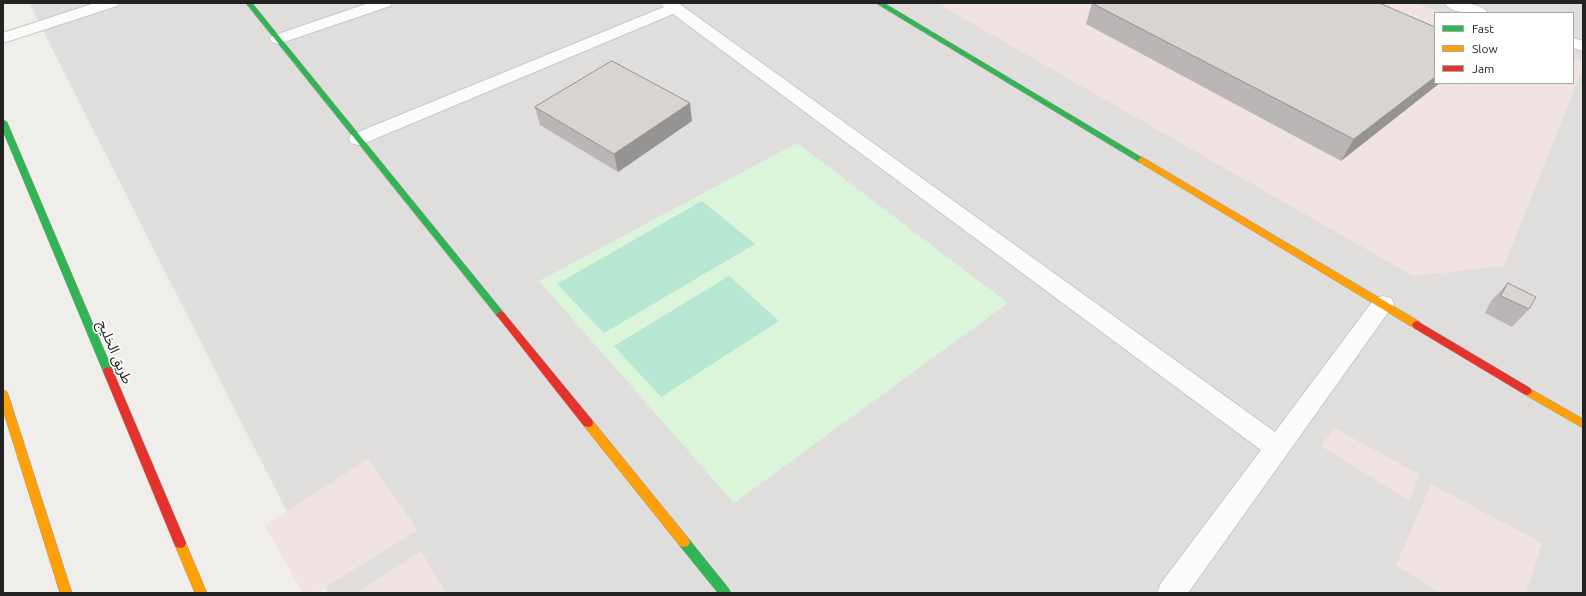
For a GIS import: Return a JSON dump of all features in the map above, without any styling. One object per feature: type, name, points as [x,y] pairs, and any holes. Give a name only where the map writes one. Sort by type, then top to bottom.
[{"type":"street","points":[[3,38],[110,3]]},
{"type":"street","points":[[249,3],[725,593]]},
{"type":"street","points":[[278,39],[384,3]]},
{"type":"street","points":[[879,3],[1583,424]]},
{"type":"street","points":[[1452,3],[1477,12]]},
{"type":"street","points":[[358,139],[671,6],[1277,448]]},
{"type":"street","name":"طريق الخليج","points":[[3,122],[201,593]]},
{"type":"street","points":[[1171,593],[1383,304]]},
{"type":"street","points":[[3,394],[66,593]]},
{"type":"shaded area","points":[[29,3],[1583,3],[1583,593],[328,593]]},
{"type":"shaded area","points":[[944,3],[1415,3],[1441,12],[1434,12],[1434,84],[1574,84],[1574,58],[1583,61],[1583,67],[1504,266],[1413,276],[940,5]]},
{"type":"shaded area","points":[[1334,428],[1419,474],[1410,501],[1321,446]]},
{"type":"shaded area","points":[[368,459],[418,530],[316,593],[302,593],[265,525]]},
{"type":"shaded area","points":[[1431,484],[1542,543],[1526,593],[1440,593],[1396,565]]},
{"type":"shaded area","points":[[421,551],[446,593],[356,593]]},
{"type":"green space","points":[[797,143],[1008,303],[734,503],[539,281]]},
{"type":"green space","points":[[702,201],[755,244],[604,333],[557,284]]},
{"type":"green space","points":[[729,276],[779,321],[661,397],[614,346]]},
{"type":"building","points":[[1092,3],[1379,3],[1434,27],[1434,78],[1354,139]]},
{"type":"building","points":[[612,61],[690,103],[614,154],[535,107]]},
{"type":"building","points":[[1508,283],[1536,297],[1529,309],[1501,296]]},
{"type":"traffic: fast","points":[[249,3],[501,315]]},
{"type":"traffic: fast","points":[[879,3],[1142,160]]},
{"type":"traffic: fast","points":[[3,122],[108,371]]},
{"type":"traffic: fast","points":[[684,542],[725,593]]},
{"type":"traffic: slow","points":[[1142,160],[1417,325]]},
{"type":"traffic: slow","points":[[1527,391],[1583,424]]},
{"type":"traffic: slow","points":[[3,394],[66,593]]},
{"type":"traffic: slow","points":[[588,423],[684,542]]},
{"type":"traffic: slow","points":[[180,543],[201,593]]},
{"type":"traffic: jam","points":[[501,315],[588,423]]},
{"type":"traffic: jam","points":[[1417,325],[1527,391]]},
{"type":"traffic: jam","points":[[108,371],[180,543]]}]
